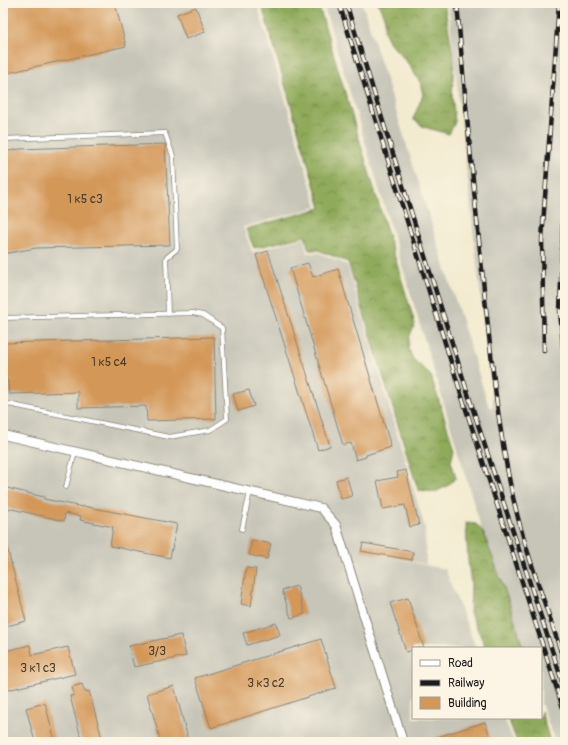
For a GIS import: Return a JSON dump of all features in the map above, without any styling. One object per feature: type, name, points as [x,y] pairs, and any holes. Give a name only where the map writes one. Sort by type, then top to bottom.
[{"type":"street","points":[[3,435],[322,508],[336,524],[403,742]]},
{"type":"lane","points":[[3,139],[165,133],[173,156],[177,249],[166,258],[168,314]]},
{"type":"lane","points":[[3,318],[193,313],[203,315],[222,328],[227,419],[210,430],[169,437],[3,403]]},
{"type":"lane","points":[[66,487],[75,452]]},
{"type":"lane","points":[[242,529],[250,492]]},
{"type":"shaded area","points":[[3,3],[257,3],[317,207],[243,227],[252,252],[304,238],[307,253],[319,253],[347,265],[425,528],[426,564],[386,557],[445,569],[476,647],[412,647],[412,719],[504,719],[514,742],[3,742]]},
{"type":"shaded area","points":[[323,3],[362,3],[489,407],[493,407],[448,3],[565,3],[565,742],[555,742],[542,706],[542,647],[521,647],[499,587]]},
{"type":"green space","points":[[261,3],[318,3],[415,324],[410,335],[408,348],[413,359],[431,376],[454,448],[451,461],[456,478],[447,486],[435,492],[418,490],[348,262],[318,250],[309,250],[305,236],[254,248],[246,229],[321,208]]},
{"type":"green space","points":[[378,3],[444,3],[454,61],[452,96],[455,122],[449,134],[424,127],[413,119],[423,95],[420,82],[407,62],[390,43],[384,31],[385,19]]},
{"type":"green space","points":[[466,523],[476,524],[483,532],[508,599],[523,647],[486,647],[470,613],[471,584]]},
{"type":"green space","points":[[542,714],[550,742],[517,742],[508,719],[542,719]]},
{"type":"building","points":[[3,3],[115,3],[126,46],[3,74]]},
{"type":"building","points":[[196,7],[205,32],[186,39],[177,14]]},
{"type":"building","points":[[165,144],[170,245],[36,248],[3,254],[3,152],[20,149]]},
{"type":"building","points":[[268,251],[330,446],[318,450],[256,255]]},
{"type":"building","points":[[308,263],[313,277],[338,269],[391,447],[366,455],[366,457],[356,460],[351,443],[343,445],[290,268]]},
{"type":"building","points":[[214,337],[216,419],[147,421],[146,406],[78,408],[78,392],[9,394],[8,381],[3,381],[3,343]]},
{"type":"building","points":[[249,390],[254,406],[238,411],[233,394]]},
{"type":"building","points":[[406,470],[419,525],[410,527],[405,505],[383,509],[377,481],[398,477],[397,472]]},
{"type":"building","points":[[347,477],[352,496],[341,499],[336,480]]},
{"type":"building","points":[[3,487],[44,497],[44,499],[177,524],[170,558],[110,546],[113,527],[80,520],[81,516],[65,513],[64,521],[3,507]]},
{"type":"building","points":[[252,540],[271,544],[267,559],[249,555]]},
{"type":"building","points":[[3,543],[6,543],[26,621],[3,627]]},
{"type":"building","points":[[363,543],[413,552],[412,560],[361,551]]},
{"type":"building","points":[[246,568],[256,569],[251,606],[241,604]]},
{"type":"building","points":[[297,586],[305,614],[291,618],[282,590]]},
{"type":"building","points":[[408,598],[424,647],[412,647],[412,650],[406,652],[390,603]]},
{"type":"building","points":[[276,623],[280,635],[247,645],[243,633]]},
{"type":"building","points":[[181,635],[186,656],[134,667],[129,646]]},
{"type":"building","points":[[321,639],[336,688],[211,728],[195,678]]},
{"type":"building","points":[[30,645],[32,655],[68,647],[75,674],[3,691],[3,662],[7,661],[5,651]]},
{"type":"building","points":[[82,684],[85,692],[89,691],[103,742],[82,742],[70,696],[74,695],[72,687]]},
{"type":"building","points":[[174,686],[188,742],[161,742],[147,694]]},
{"type":"building","points":[[45,703],[55,742],[35,742],[26,708]]},
{"type":"building","points":[[485,722],[492,742],[429,742],[428,740]]},
{"type":"railway","points":[[339,3],[461,394],[565,714]]},
{"type":"railway","points":[[346,3],[467,391],[565,690]]},
{"type":"railway","points":[[457,3],[480,253],[501,435],[521,529],[565,664]]},
{"type":"railway","points":[[544,351],[542,239],[559,3]]},
{"type":"railway","points":[[565,201],[560,311],[565,370]]}]
